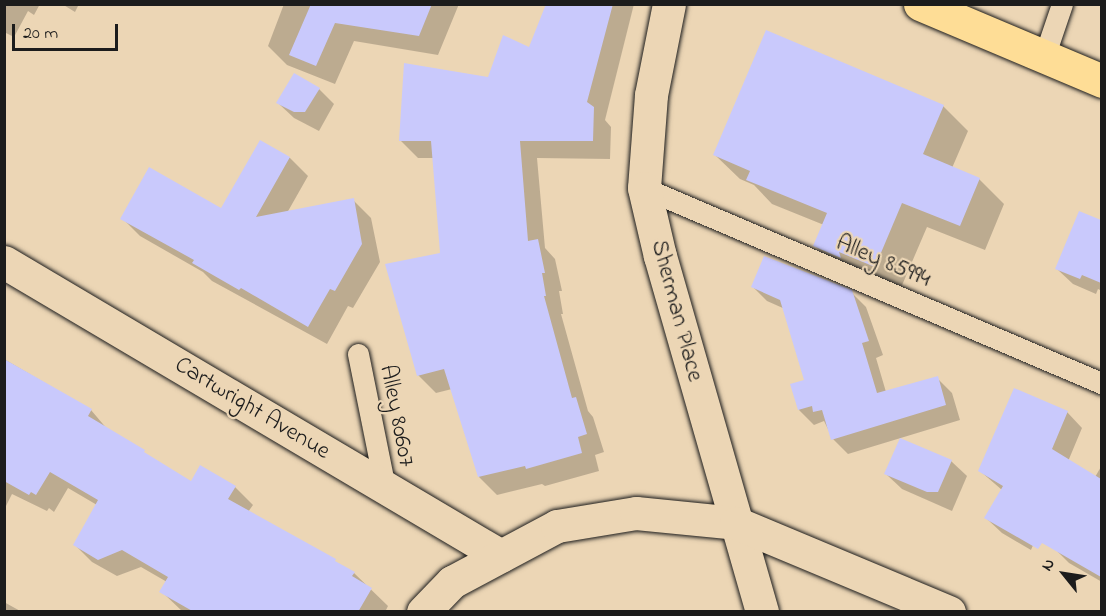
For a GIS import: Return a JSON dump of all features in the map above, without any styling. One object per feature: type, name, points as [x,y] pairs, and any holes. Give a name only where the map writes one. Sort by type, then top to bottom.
[{"type":"main road","points":[[920,4],[1101,81]]},
{"type":"street","name":"Sherman Place","points":[[669,4],[651,95],[644,188],[660,256],[762,612]]},
{"type":"street","name":"Cartwright Avenue","points":[[4,262],[501,556]]},
{"type":"street","points":[[423,612],[452,582],[557,526],[636,513],[736,523],[949,612]]},
{"type":"lane","points":[[1044,57],[1062,4]]},
{"type":"lane","name":"Alley 85994","points":[[644,188],[1101,383]]},
{"type":"lane","name":"Alley 80607","points":[[358,354],[384,488]]},
{"type":"building","points":[[311,4],[432,4],[419,36],[335,23],[316,66],[289,55]]},
{"type":"building","points":[[546,4],[613,4],[587,102],[594,107],[593,141],[520,141],[528,241],[538,239],[545,273],[542,273],[546,296],[544,296],[572,398],[576,397],[587,434],[578,437],[582,453],[526,469],[525,466],[478,477],[444,369],[417,376],[385,264],[440,253],[431,141],[399,141],[404,63],[488,77],[503,35],[529,47]]},
{"type":"building","points":[[766,30],[944,105],[923,154],[980,178],[960,226],[902,203],[875,267],[839,252],[841,258],[813,246],[827,213],[746,180],[750,171],[713,155]]},
{"type":"building","points":[[294,73],[320,88],[305,112],[294,112],[276,103]]},
{"type":"building","points":[[260,140],[290,157],[256,217],[354,198],[362,244],[335,291],[330,289],[308,327],[192,263],[194,260],[120,219],[149,167],[221,208]]},
{"type":"building","points":[[1079,211],[1101,220],[1101,283],[1082,275],[1080,279],[1055,269]]},
{"type":"building","points":[[764,256],[852,290],[869,341],[862,343],[877,393],[938,376],[946,405],[831,440],[822,410],[813,412],[812,406],[798,410],[790,384],[804,380],[780,300],[751,287]]},
{"type":"building","points":[[4,359],[92,409],[88,416],[191,481],[200,465],[236,486],[228,499],[336,559],[335,561],[355,572],[352,576],[372,588],[358,612],[194,612],[159,592],[168,577],[122,550],[98,560],[73,545],[98,500],[50,472],[36,495],[31,492],[29,495],[4,481]]},
{"type":"building","points":[[1014,388],[1068,411],[1052,449],[1101,479],[1101,577],[1042,543],[1038,549],[984,518],[1003,486],[978,471]]},
{"type":"building","points":[[900,438],[952,460],[938,492],[927,492],[884,474]]}]
